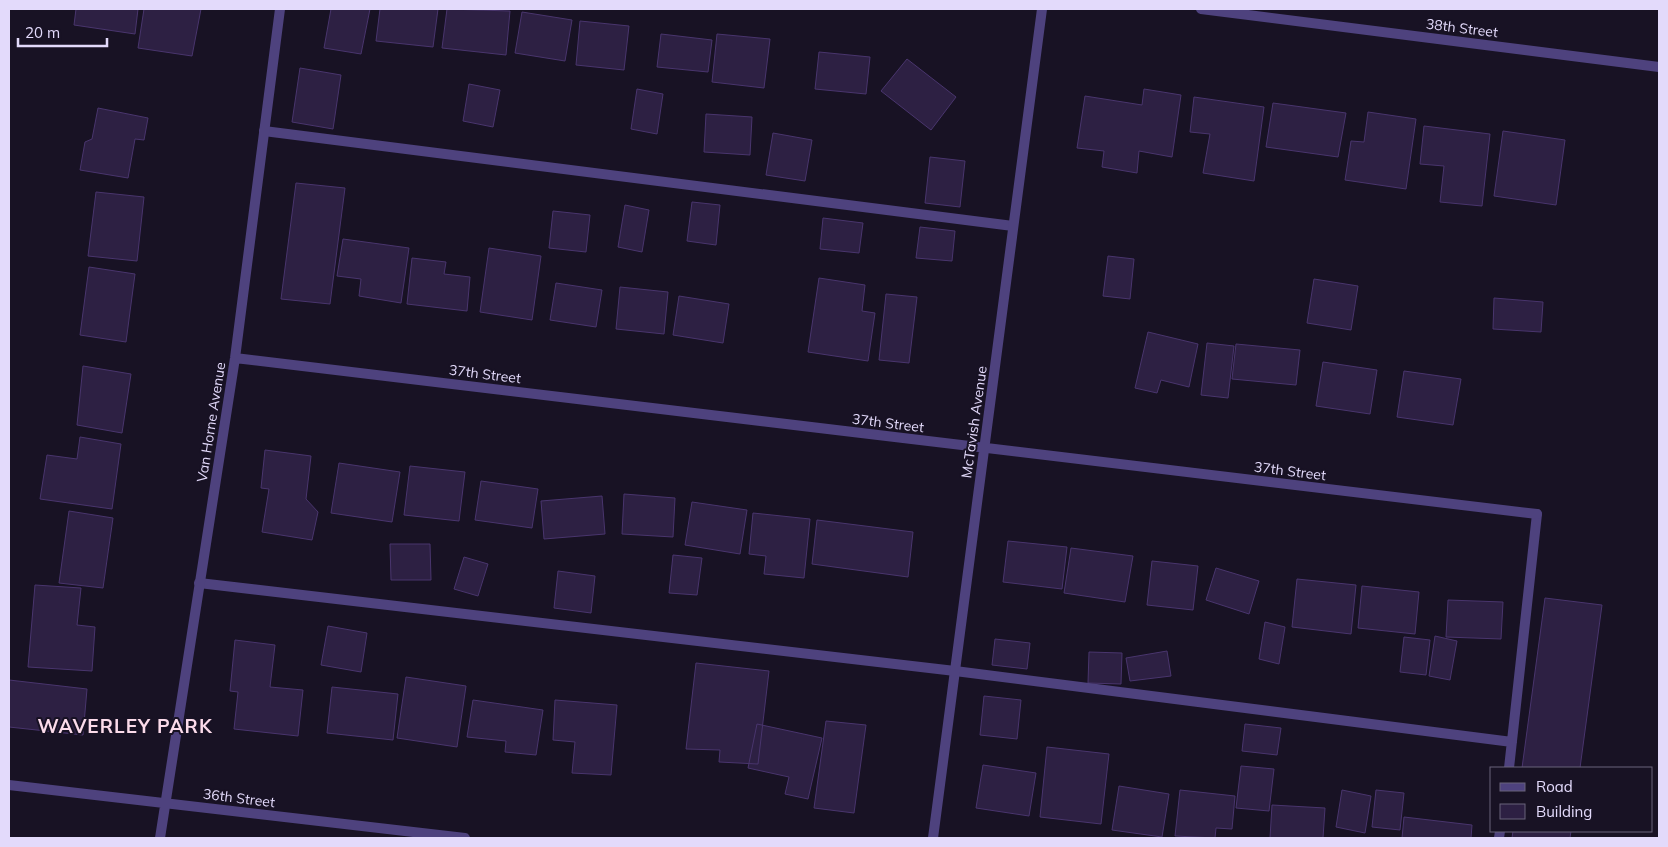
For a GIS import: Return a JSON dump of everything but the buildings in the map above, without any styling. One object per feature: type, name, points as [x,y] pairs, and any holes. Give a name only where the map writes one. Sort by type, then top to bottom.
[{"type":"street","name":"Van Horne Avenue","points":[[160,838],[235,358],[280,9]]},
{"type":"street","name":"McTavish Avenue","points":[[933,838],[1042,9]]},
{"type":"street","name":"38th Street","points":[[1201,9],[1659,67]]},
{"type":"street","points":[[264,132],[1013,226]]},
{"type":"street","name":"37th Street","points":[[235,358],[1537,514],[1512,742]]},
{"type":"street","points":[[199,582],[955,672],[1512,742],[1509,767]]},
{"type":"street","name":"36th Street","points":[[9,785],[465,838]]},
{"type":"district","name":"WAVERLEY PARK","points":[[125,726]]}]
